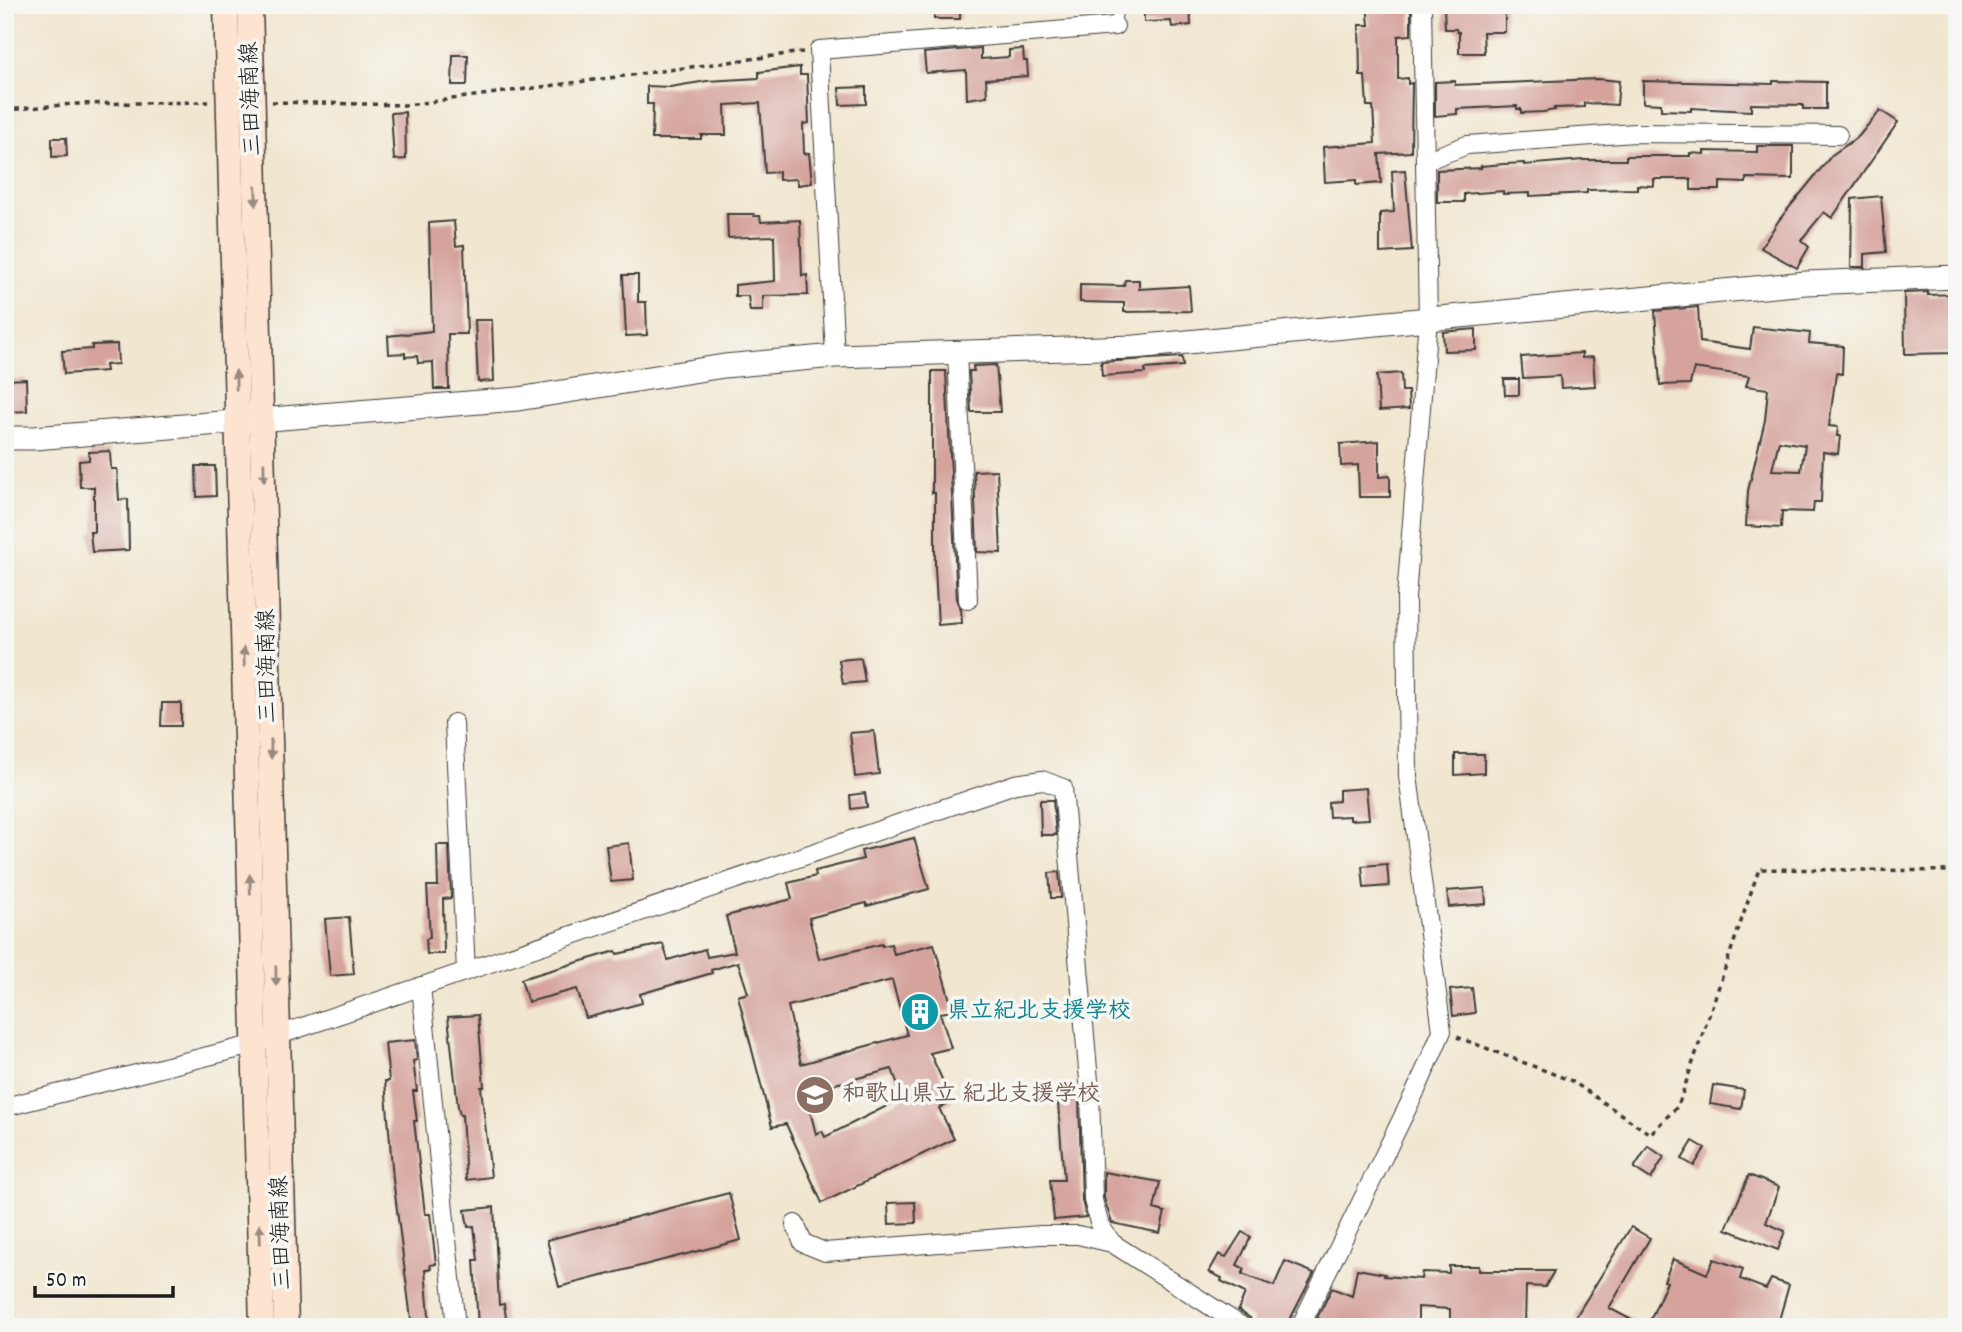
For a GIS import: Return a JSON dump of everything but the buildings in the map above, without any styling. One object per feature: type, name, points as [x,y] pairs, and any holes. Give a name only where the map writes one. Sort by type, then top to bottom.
[{"type":"main road","name":"三田海南線","points":[[226,5],[241,101],[262,420],[266,1039],[262,1327]]},
{"type":"main road","name":"三田海南線","points":[[250,5],[241,101],[237,423],[266,1039],[286,1327]]},
{"type":"street","points":[[1300,1327],[1419,1084],[1441,1031],[1408,776],[1406,598],[1428,319],[1422,5]]},
{"type":"street","points":[[835,355],[819,50],[1115,26]]},
{"type":"street","points":[[1425,162],[1467,145],[1635,133],[1838,135]]},
{"type":"street","points":[[5,438],[237,423],[518,399],[724,366],[835,355],[1135,347],[1807,283],[1957,277]]},
{"type":"street","points":[[957,352],[968,600]]},
{"type":"street","points":[[454,723],[466,971]]},
{"type":"street","points":[[5,1107],[266,1039],[1015,784],[1042,780],[1063,788],[1090,1092],[1093,1200],[1100,1226],[1112,1243]]},
{"type":"street","points":[[421,986],[456,1327]]},
{"type":"street","points":[[795,1224],[803,1243],[825,1252],[1040,1235],[1078,1235],[1112,1243],[1243,1327]]},
{"type":"lane","points":[[1115,26],[1119,5]]},
{"type":"path","points":[[5,110],[74,104],[241,101],[407,105],[819,50]]},
{"type":"path","points":[[1441,1031],[1572,1080],[1650,1134],[1678,1106],[1759,869],[1957,871]]},
{"type":"place","name":"県立紀北支援学校","points":[[920,1012]]},
{"type":"place","name":"和歌山県立 紀北支援学校","points":[[815,1095]]}]
